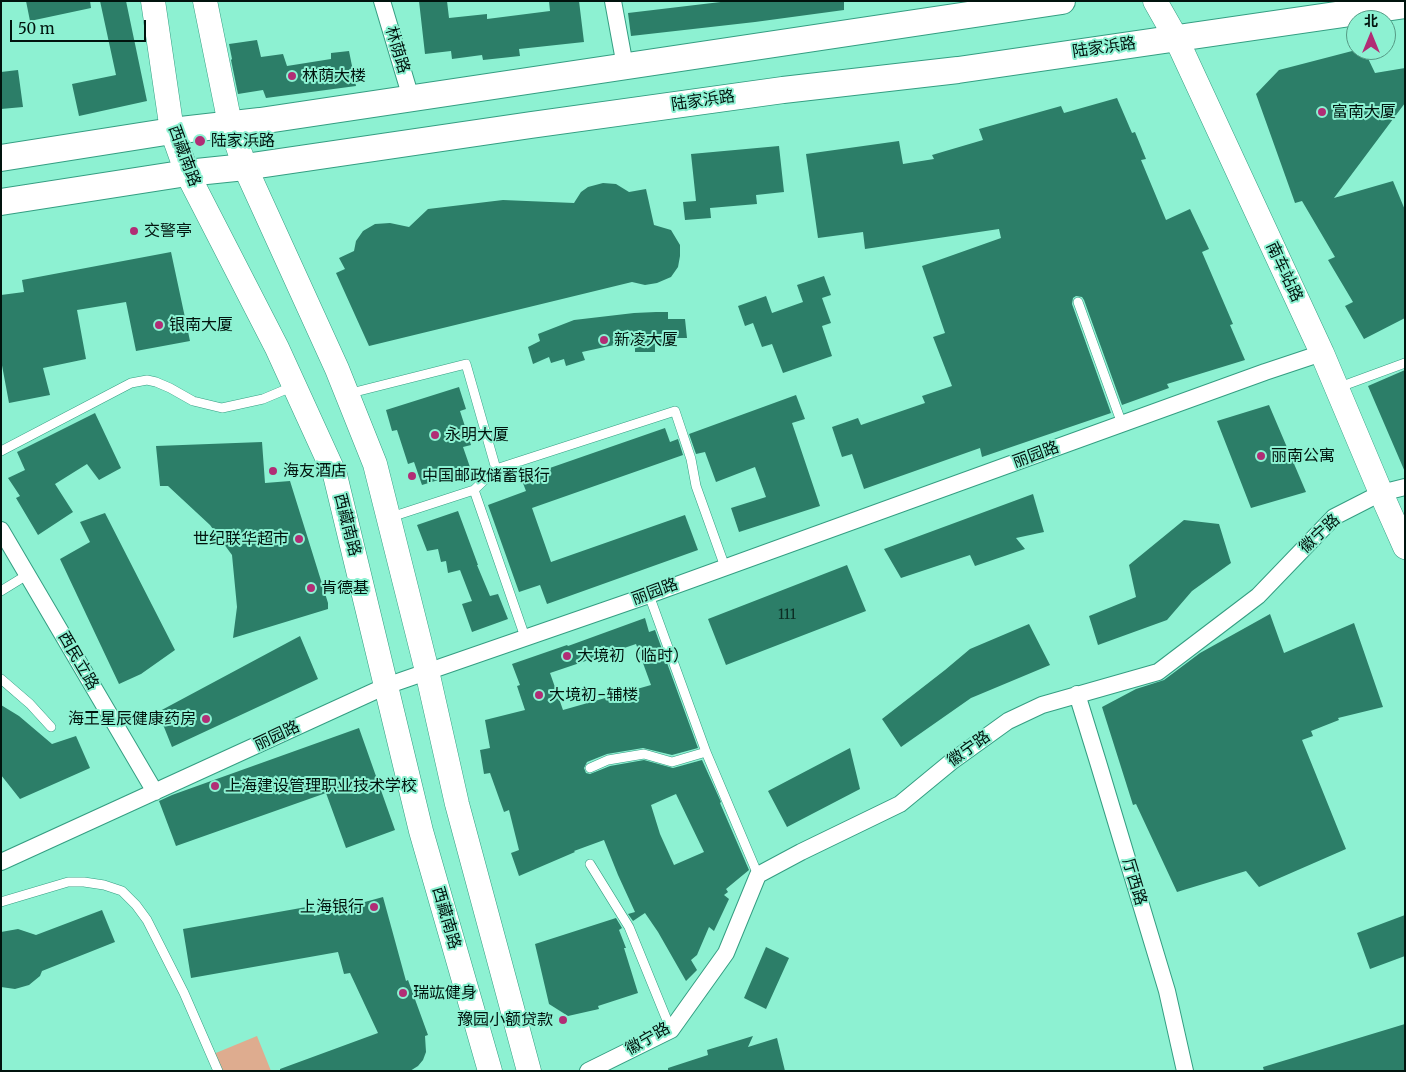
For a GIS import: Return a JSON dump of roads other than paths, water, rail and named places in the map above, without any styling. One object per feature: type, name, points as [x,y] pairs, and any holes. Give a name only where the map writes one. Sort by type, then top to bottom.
[{"type":"main road","name":"西藏南路","points":[[153,1],[172,131],[187,173],[272,339],[335,475],[421,831],[490,1071]]},
{"type":"main road","points":[[205,1],[230,124],[245,167],[337,369],[375,464],[427,671],[457,804],[529,1071]]},
{"type":"main road","points":[[1,158],[172,131],[260,121],[1062,1]]},
{"type":"main road","name":"南车站路","points":[[1155,1],[1176,38],[1322,353],[1405,547]]},
{"type":"main road","name":"陆家浜路","points":[[1,202],[187,173],[245,167],[531,124],[782,90],[958,70],[1405,5]]},
{"type":"street","name":"林荫路","points":[[382,1],[411,98]]},
{"type":"street","points":[[612,1],[625,66]]},
{"type":"street","name":"丽园路","points":[[1,862],[386,686],[649,595],[1322,353]]},
{"type":"street","name":"徽宁路","points":[[588,1071],[671,1030],[726,954],[758,875],[900,804],[951,762],[1008,721],[1042,705],[1158,672],[1258,596],[1334,517],[1381,493],[1405,487]]},
{"type":"street","name":"西民立路","points":[[1,530],[155,792]]},
{"type":"street","name":"厅西路","points":[[1077,694],[1167,991],[1185,1071]]},
{"type":"lane","points":[[1078,302],[1122,424]]},
{"type":"lane","points":[[347,394],[466,364],[496,469]]},
{"type":"lane","points":[[1337,388],[1405,364]]},
{"type":"lane","points":[[1,451],[131,383],[147,380],[156,382],[193,401],[222,408],[263,399],[294,386]]},
{"type":"lane","points":[[388,518],[474,490],[496,469],[675,411],[691,459],[696,486],[725,567]]},
{"type":"lane","points":[[474,490],[525,637]]},
{"type":"lane","points":[[1,591],[28,574]]},
{"type":"lane","points":[[649,595],[706,752],[758,875]]},
{"type":"lane","points":[[1,679],[30,704],[51,727]]},
{"type":"lane","points":[[590,768],[608,760],[644,754],[672,762],[706,752]]},
{"type":"lane","points":[[590,864],[629,927],[671,1030]]},
{"type":"lane","points":[[1,902],[68,882],[104,885],[122,891],[147,920],[184,993],[215,1070]]},
{"type":"place","name":"林荫大楼","points":[[292,76]]},
{"type":"place","name":"富南大厦","points":[[1322,112]]},
{"type":"place","name":"陆家浜路","points":[[200,141]]},
{"type":"place","name":"交警亭","points":[[134,231]]},
{"type":"place","name":"银南大厦","points":[[159,325]]},
{"type":"place","name":"新凌大厦","points":[[604,340]]},
{"type":"place","name":"永明大厦","points":[[435,435]]},
{"type":"place","name":"丽南公寓","points":[[1261,456]]},
{"type":"place","name":"海友酒店","points":[[273,471]]},
{"type":"place","name":"中国邮政储蓄银行","points":[[412,476]]},
{"type":"place","name":"世纪联华超市","points":[[299,539]]},
{"type":"place","name":"肯德基","points":[[311,588]]},
{"type":"place","name":"大境初（临时）","points":[[567,656]]},
{"type":"place","name":"大境初-辅楼","points":[[539,695]]},
{"type":"place","name":"海王星辰健康药房","points":[[206,719]]},
{"type":"place","name":"上海建设管理职业技术学校","points":[[215,786]]},
{"type":"place","name":"上海银行","points":[[374,907]]},
{"type":"place","name":"瑞竑健身","points":[[403,993]]},
{"type":"place","name":"豫园小额贷款","points":[[563,1020]]}]
